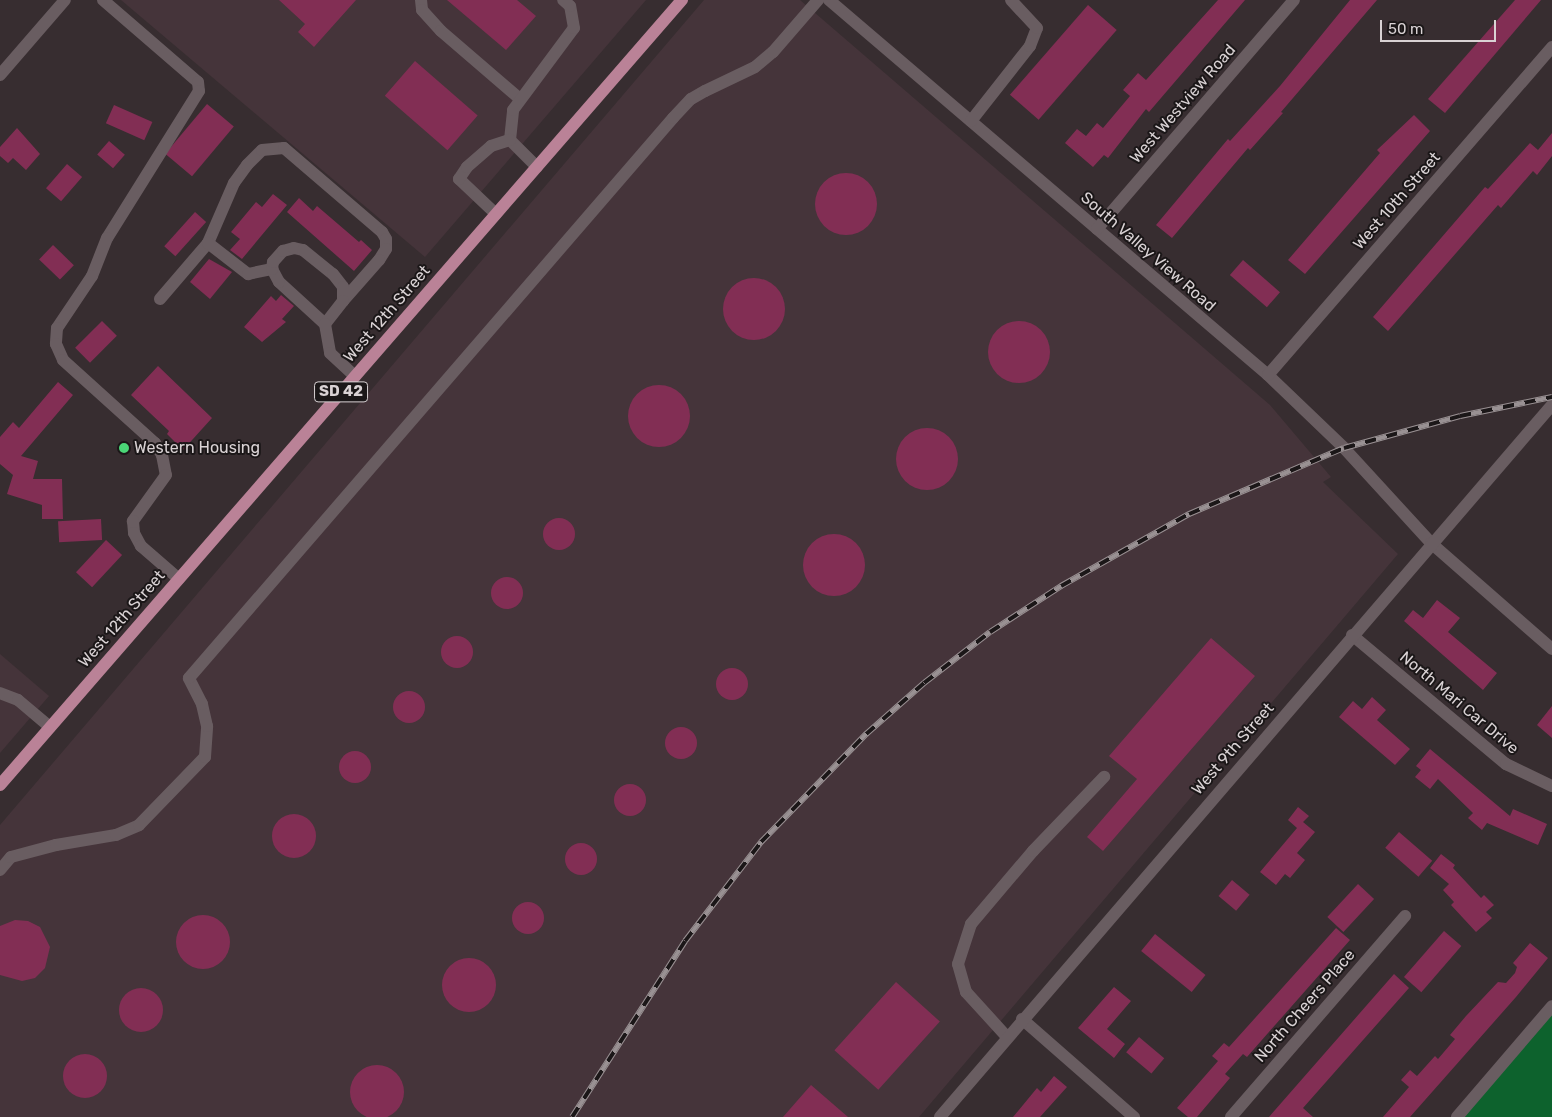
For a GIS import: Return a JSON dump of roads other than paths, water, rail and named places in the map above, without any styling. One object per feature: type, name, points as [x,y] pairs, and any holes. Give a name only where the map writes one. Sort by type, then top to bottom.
[{"type":"main road","name":"West 12th Street","points":[[0,785],[682,0]]},
{"type":"street","points":[[0,75],[65,0]]},
{"type":"street","points":[[103,0],[198,82],[199,91],[108,238],[92,276],[57,328],[56,344],[63,360],[155,443],[162,455],[166,475],[133,521],[134,533],[141,546],[179,579]]},
{"type":"street","points":[[422,0],[422,10],[441,31],[520,99]]},
{"type":"street","points":[[510,140],[513,110],[574,28],[570,6],[563,0]]},
{"type":"street","points":[[0,870],[11,857],[56,845],[116,835],[139,825],[205,756],[207,726],[202,704],[189,678],[673,118],[691,99],[755,67],[773,52],[818,0]]},
{"type":"street","name":"South Valley View Road","points":[[830,0],[1268,375],[1344,448],[1431,543],[1552,650]]},
{"type":"street","points":[[971,121],[1030,46],[1037,28],[1011,0]]},
{"type":"street","name":"West Westview Road","points":[[1096,229],[1294,0]]},
{"type":"street","name":"West 10th Street","points":[[1268,375],[1552,47]]},
{"type":"street","points":[[510,140],[537,167]]},
{"type":"street","points":[[496,214],[459,179],[467,167],[491,146],[510,140]]},
{"type":"street","points":[[160,300],[208,243],[234,183],[248,165],[262,150],[284,148],[382,232],[386,240],[386,249],[379,260],[343,300],[326,324]]},
{"type":"street","points":[[208,243],[248,274],[272,270]]},
{"type":"street","points":[[343,300],[343,287],[333,274],[303,250],[294,248],[283,251],[273,262],[272,270],[279,282],[326,324],[330,353],[354,376]]},
{"type":"street","name":"West 9th Street","points":[[942,1116],[1022,1019],[1552,404]]},
{"type":"street","name":"North Mari Car Drive","points":[[1352,635],[1506,764],[1552,786]]},
{"type":"street","points":[[0,693],[18,700],[50,727]]},
{"type":"street","points":[[1007,1037],[966,992],[958,964],[970,924],[1033,851],[1104,777]]},
{"type":"street","name":"North Cheers Place","points":[[1231,1117],[1405,916]]},
{"type":"street","points":[[1457,1117],[1552,1006]]},
{"type":"street","points":[[1022,1019],[1134,1117]]},
{"type":"railway","points":[[572,1117],[685,941],[761,842],[866,734],[924,683],[990,632],[1061,586],[1189,514],[1344,448],[1460,416],[1552,397]]},
{"type":"place","name":"Western Housing","points":[[124,448]]}]
